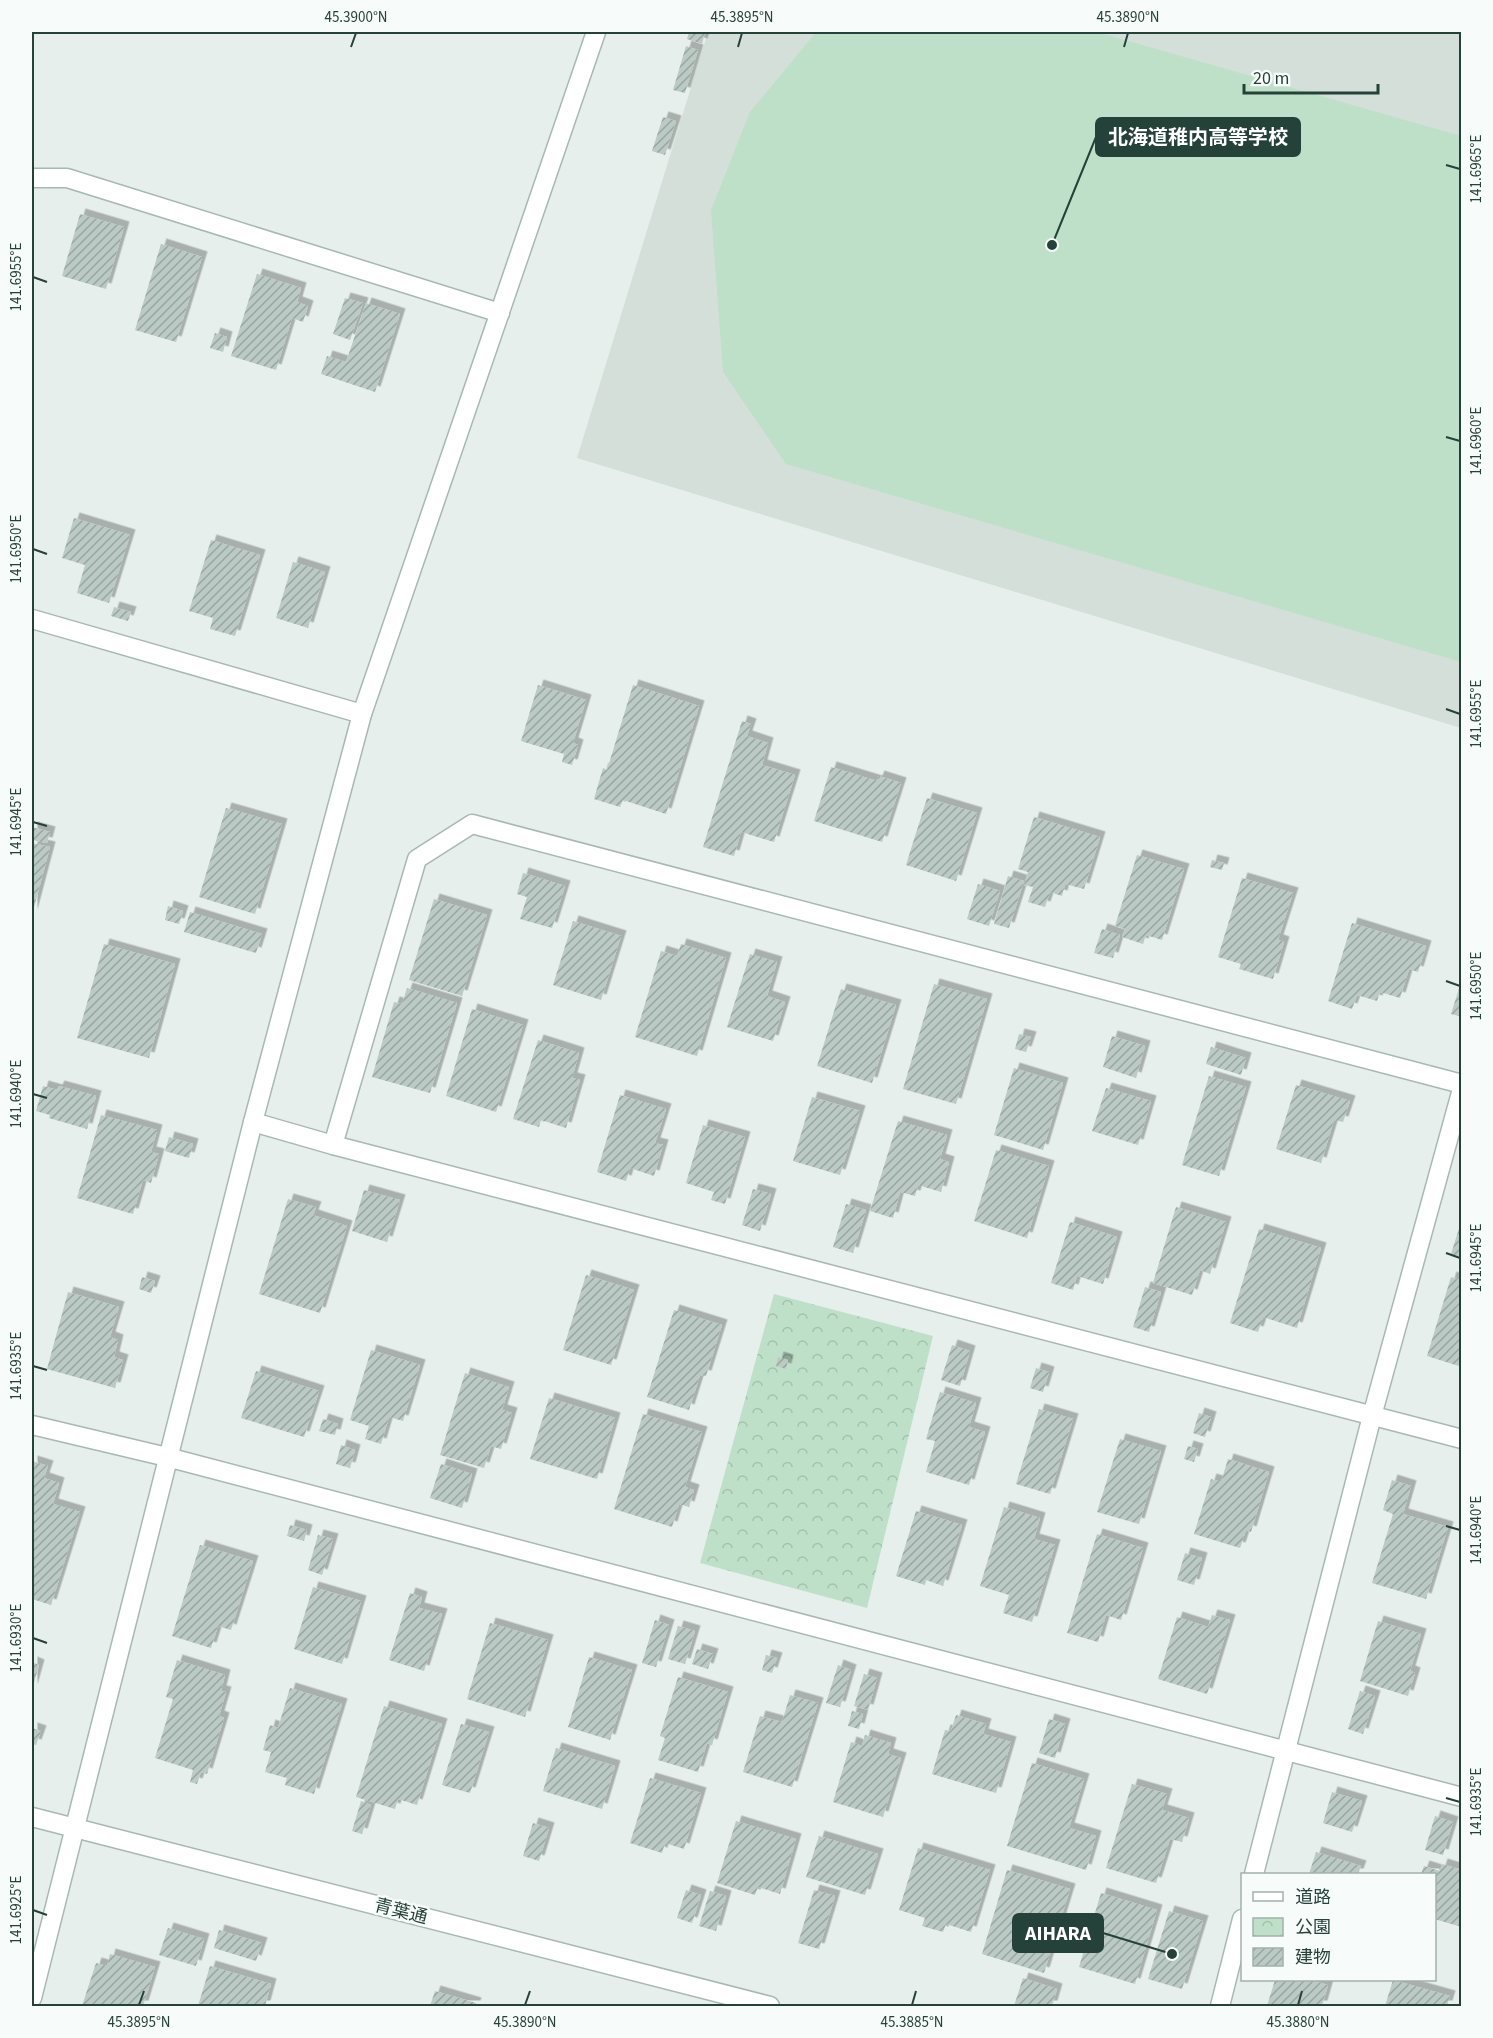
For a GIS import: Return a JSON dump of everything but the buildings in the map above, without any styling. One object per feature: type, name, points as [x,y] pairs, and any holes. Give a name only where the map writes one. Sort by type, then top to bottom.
[{"type":"street","points":[[32,1998],[253,1122],[362,714],[596,32]]},
{"type":"street","points":[[32,178],[67,178],[500,313]]},
{"type":"street","points":[[32,619],[362,714]]},
{"type":"street","points":[[333,1145],[417,860],[471,825],[1461,1084]]},
{"type":"street","points":[[1255,1873],[1372,1416],[1461,1089]]},
{"type":"street","points":[[253,1122],[333,1145],[1461,1439]]},
{"type":"street","points":[[32,1425],[167,1458],[1461,1797]]},
{"type":"street","name":"青葉通","points":[[32,1817],[770,2007]]},
{"type":"street","points":[[1220,2007],[1241,1923]]},
{"type":"shaded area","points":[[708,32],[1461,32],[1461,728],[577,458]]},
{"type":"green space","points":[[816,32],[1097,32],[1461,136],[1461,662],[786,464],[723,372],[711,210],[750,112]]},
{"type":"green space","points":[[774,1294],[933,1336],[867,1608],[700,1563]]},
{"type":"place","name":"北海道稚内高等学校","points":[[1052,245]]},
{"type":"place","name":"AIHARA","points":[[1172,1954]]}]
